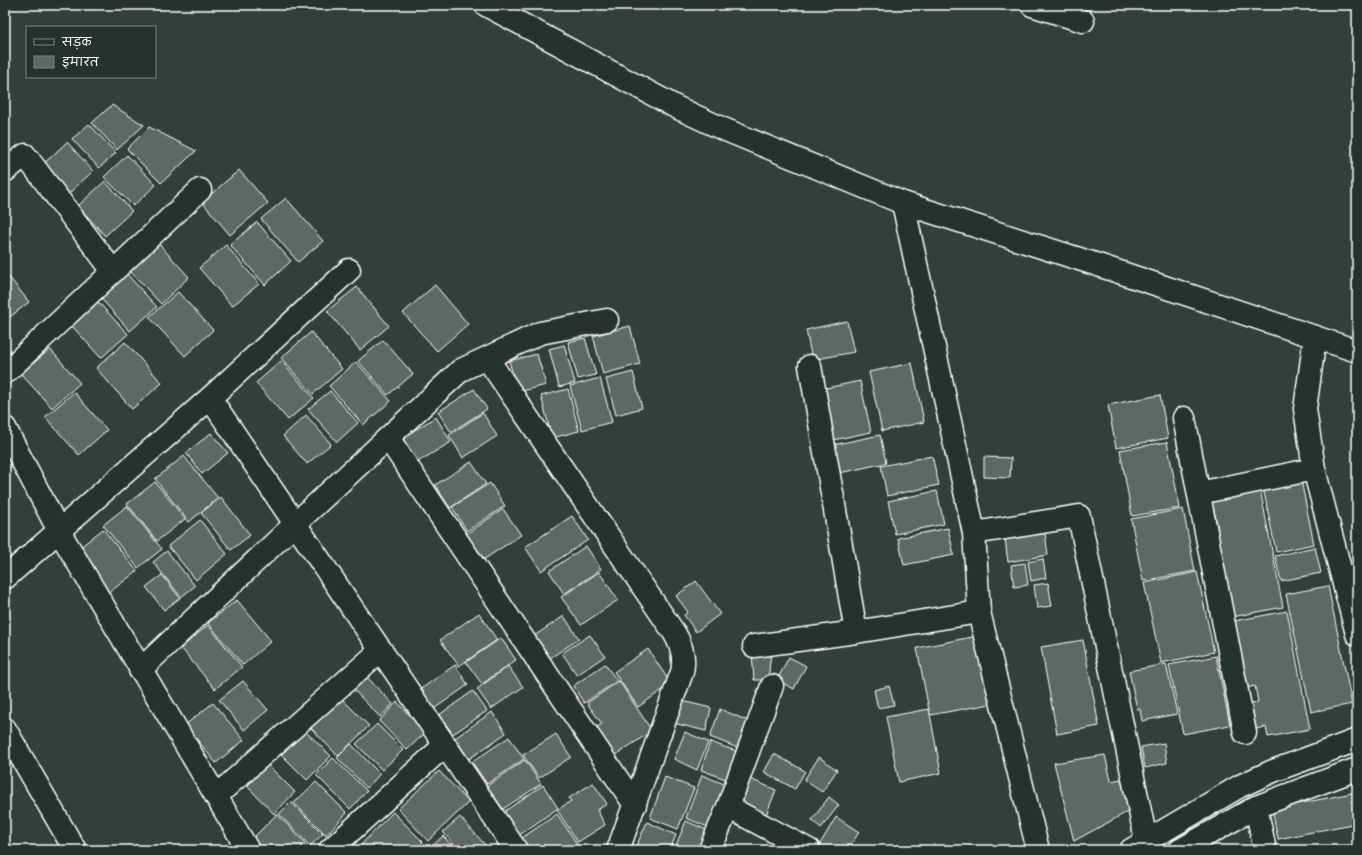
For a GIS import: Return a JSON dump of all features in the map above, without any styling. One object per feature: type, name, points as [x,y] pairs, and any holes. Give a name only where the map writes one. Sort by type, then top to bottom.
[{"type":"street","points":[[486,5],[682,110],[721,128],[903,203],[1315,336],[1357,351]]},
{"type":"street","points":[[1032,5],[1083,21]]},
{"type":"street","points":[[5,171],[25,155],[113,271]]},
{"type":"street","points":[[5,373],[200,190]]},
{"type":"street","points":[[903,203],[974,533],[979,612],[1038,850]]},
{"type":"street","points":[[5,578],[210,398],[349,270]]},
{"type":"street","points":[[140,670],[462,370],[540,333],[607,320]]},
{"type":"street","points":[[1315,336],[1305,409],[1314,469],[1357,634]]},
{"type":"street","points":[[488,358],[681,645],[684,660],[682,672],[618,850]]},
{"type":"street","points":[[810,366],[856,632]]},
{"type":"street","points":[[210,398],[516,850]]},
{"type":"street","points":[[1184,418],[1245,733]]},
{"type":"street","points":[[5,428],[59,532],[248,850]]},
{"type":"street","points":[[388,438],[635,805]]},
{"type":"street","points":[[1199,493],[1314,469]]},
{"type":"street","points":[[974,533],[1079,516],[1142,847],[1240,786],[1273,770],[1356,744]]},
{"type":"street","points":[[754,646],[856,632],[979,612]]},
{"type":"street","points":[[216,796],[381,650]]},
{"type":"street","points":[[710,850],[728,807],[772,686]]},
{"type":"street","points":[[5,729],[75,850]]},
{"type":"street","points":[[330,850],[445,745]]},
{"type":"street","points":[[1180,850],[1256,807],[1357,768]]},
{"type":"street","points":[[728,807],[809,850]]},
{"type":"street","points":[[1256,807],[1264,850]]},
{"type":"building","points":[[112,105],[144,125],[117,150],[92,123]]},
{"type":"building","points":[[89,124],[116,153],[99,168],[72,139]]},
{"type":"building","points":[[149,127],[196,151],[161,183],[127,149]]},
{"type":"building","points":[[67,142],[93,171],[65,197],[38,169]]},
{"type":"building","points":[[127,155],[156,185],[133,206],[104,177]]},
{"type":"building","points":[[239,170],[268,203],[230,235],[202,202]]},
{"type":"building","points":[[105,181],[132,211],[105,236],[78,206]]},
{"type":"building","points":[[286,198],[323,241],[298,262],[261,219]]},
{"type":"building","points":[[257,222],[291,261],[265,285],[230,245]]},
{"type":"building","points":[[158,243],[189,277],[161,304],[129,270]]},
{"type":"building","points":[[226,245],[259,284],[232,306],[199,268]]},
{"type":"building","points":[[123,270],[157,307],[130,331],[97,294]]},
{"type":"building","points":[[5,272],[29,302],[5,321]]},
{"type":"building","points":[[435,285],[468,324],[437,351],[403,313]]},
{"type":"building","points":[[357,287],[389,326],[360,350],[327,311]]},
{"type":"building","points":[[178,292],[213,330],[185,356],[149,317]]},
{"type":"building","points":[[98,302],[128,334],[101,358],[72,326]]},
{"type":"building","points":[[847,321],[854,352],[812,360],[806,330]]},
{"type":"building","points":[[630,326],[640,364],[603,374],[593,336]]},
{"type":"building","points":[[311,332],[342,369],[313,394],[281,358]]},
{"type":"building","points":[[585,338],[596,375],[578,379],[568,342]]},
{"type":"building","points":[[383,340],[413,374],[388,395],[358,361]]},
{"type":"building","points":[[125,342],[162,383],[132,409],[96,368]]},
{"type":"building","points":[[564,345],[575,383],[559,387],[549,349]]},
{"type":"building","points":[[50,349],[80,383],[52,408],[21,374]]},
{"type":"building","points":[[537,354],[546,385],[518,392],[509,361]]},
{"type":"building","points":[[281,361],[314,398],[288,420],[256,383]]},
{"type":"building","points":[[356,362],[391,401],[363,425],[329,386]]},
{"type":"building","points":[[912,363],[924,422],[882,431],[869,372]]},
{"type":"building","points":[[633,372],[642,408],[616,415],[606,379]]},
{"type":"building","points":[[600,378],[612,422],[582,430],[570,386]]},
{"type":"building","points":[[860,381],[871,432],[828,441],[817,390]]},
{"type":"building","points":[[474,389],[487,409],[451,432],[438,412]]},
{"type":"building","points":[[568,389],[579,431],[552,438],[541,396]]},
{"type":"building","points":[[330,391],[358,423],[337,442],[308,409]]},
{"type":"building","points":[[74,392],[107,430],[79,455],[45,417]]},
{"type":"building","points":[[1160,395],[1168,438],[1116,448],[1108,405]]},
{"type":"building","points":[[483,413],[497,436],[463,458],[449,435]]},
{"type":"building","points":[[306,415],[331,444],[307,464],[283,436]]},
{"type":"building","points":[[436,417],[451,442],[411,466],[395,442]]},
{"type":"building","points":[[211,433],[228,453],[202,474],[186,453]]},
{"type":"building","points":[[880,435],[886,463],[839,473],[833,445]]},
{"type":"building","points":[[1167,442],[1180,508],[1132,516],[1120,450]]},
{"type":"building","points":[[184,456],[218,498],[189,522],[155,479]]},
{"type":"building","points":[[932,456],[939,485],[887,496],[881,466]]},
{"type":"building","points":[[984,457],[1011,458],[1010,478],[984,477]]},
{"type":"building","points":[[471,462],[486,484],[450,508],[435,485]]},
{"type":"building","points":[[1301,480],[1314,544],[1276,552],[1263,487]]},
{"type":"building","points":[[155,482],[185,519],[157,541],[127,504]]},
{"type":"building","points":[[490,483],[505,506],[467,531],[452,507]]},
{"type":"building","points":[[1260,489],[1283,607],[1232,617],[1210,531],[1218,529],[1214,511],[1206,513],[1204,500]]},
{"type":"building","points":[[937,491],[944,524],[895,534],[888,501]]},
{"type":"building","points":[[221,497],[250,535],[231,550],[201,513]]},
{"type":"building","points":[[127,506],[162,549],[138,568],[103,525]]},
{"type":"building","points":[[503,509],[521,535],[480,562],[462,537]]},
{"type":"building","points":[[1183,509],[1195,571],[1143,581],[1131,519]]},
{"type":"building","points":[[572,516],[588,540],[541,571],[525,547]]},
{"type":"building","points":[[200,520],[227,554],[196,580],[168,546]]},
{"type":"building","points":[[948,528],[954,555],[904,565],[898,538]]},
{"type":"building","points":[[103,529],[137,571],[106,595],[73,553]]},
{"type":"building","points":[[1045,533],[1048,555],[1008,562],[1005,539]]},
{"type":"building","points":[[586,546],[601,569],[564,594],[549,571]]},
{"type":"building","points":[[1315,547],[1321,573],[1281,581],[1275,556]]},
{"type":"building","points":[[167,551],[195,586],[181,597],[153,562]]},
{"type":"building","points":[[1043,559],[1046,578],[1031,581],[1028,562]]},
{"type":"building","points":[[1025,563],[1028,585],[1014,587],[1011,565]]},
{"type":"building","points":[[599,572],[618,600],[581,625],[561,597]]},
{"type":"building","points":[[1197,572],[1214,652],[1161,663],[1144,583]]},
{"type":"building","points":[[162,575],[180,598],[164,610],[146,587]]},
{"type":"building","points":[[696,581],[720,614],[696,632],[684,615],[688,612],[676,596]]},
{"type":"building","points":[[1048,583],[1052,606],[1037,608],[1034,585]]},
{"type":"building","points":[[1328,586],[1352,704],[1311,712],[1286,594]]},
{"type":"building","points":[[237,600],[271,641],[243,665],[208,623]]},
{"type":"building","points":[[1287,611],[1310,729],[1268,737],[1266,727],[1256,729],[1251,703],[1258,702],[1255,686],[1247,688],[1234,621]]},
{"type":"building","points":[[479,613],[497,640],[459,666],[440,640]]},
{"type":"building","points":[[564,616],[579,639],[550,658],[534,636]]},
{"type":"building","points":[[208,625],[242,667],[215,689],[181,648]]},
{"type":"building","points":[[590,635],[605,656],[577,675],[562,653]]},
{"type":"building","points":[[977,636],[991,704],[930,715],[917,648]]},
{"type":"building","points":[[501,638],[516,660],[482,684],[466,662]]},
{"type":"building","points":[[1083,640],[1099,726],[1057,734],[1041,647]]},
{"type":"building","points":[[648,649],[671,684],[638,707],[614,672]]},
{"type":"building","points":[[771,653],[768,680],[754,680],[752,654]]},
{"type":"building","points":[[1216,656],[1230,725],[1183,734],[1169,665]]},
{"type":"building","points":[[789,657],[806,666],[794,689],[777,680]]},
{"type":"building","points":[[605,664],[617,681],[584,703],[573,686]]},
{"type":"building","points":[[1166,664],[1177,714],[1142,721],[1140,709],[1137,709],[1129,671]]},
{"type":"building","points":[[455,665],[468,685],[431,711],[418,691]]},
{"type":"building","points":[[508,666],[523,687],[491,709],[477,689]]},
{"type":"building","points":[[360,670],[393,704],[380,717],[347,683]]},
{"type":"building","points":[[243,681],[268,710],[244,730],[219,700]]},
{"type":"building","points":[[619,681],[652,731],[608,760],[589,732],[602,724],[587,703]]},
{"type":"building","points":[[889,686],[894,705],[878,708],[874,690]]},
{"type":"building","points":[[473,691],[487,711],[453,734],[439,715]]},
{"type":"building","points":[[337,694],[369,726],[338,756],[307,724]]},
{"type":"building","points":[[678,700],[711,708],[706,731],[673,723]]},
{"type":"building","points":[[397,702],[426,732],[407,750],[379,721]]},
{"type":"building","points":[[213,703],[244,740],[216,763],[185,725]]},
{"type":"building","points":[[720,709],[748,721],[738,748],[710,737]]},
{"type":"building","points":[[929,709],[941,773],[899,782],[886,717]]},
{"type":"building","points":[[492,712],[506,733],[469,759],[455,738]]},
{"type":"building","points":[[377,724],[403,750],[382,770],[356,744]]},
{"type":"building","points":[[301,727],[331,756],[307,780],[277,750]]},
{"type":"building","points":[[685,732],[708,742],[697,770],[674,759]]},
{"type":"building","points":[[556,734],[571,757],[539,778],[523,755]]},
{"type":"building","points":[[509,737],[524,759],[487,784],[472,762]]},
{"type":"building","points":[[710,742],[742,753],[731,781],[701,770]]},
{"type":"building","points":[[1164,743],[1167,763],[1145,768],[1141,747]]},
{"type":"building","points":[[351,744],[380,774],[367,788],[337,758]]},
{"type":"building","points":[[774,754],[805,771],[795,789],[764,772]]},
{"type":"building","points":[[1105,755],[1111,781],[1121,779],[1129,811],[1074,841],[1054,763]]},
{"type":"building","points":[[819,757],[837,770],[822,792],[804,780]]},
{"type":"building","points":[[333,758],[367,791],[350,809],[316,775]]},
{"type":"building","points":[[525,760],[541,784],[503,809],[487,786]]},
{"type":"building","points":[[268,765],[295,792],[274,814],[247,786]]},
{"type":"building","points":[[439,771],[469,802],[428,841],[398,809]]},
{"type":"building","points":[[702,775],[729,786],[713,829],[686,818]]},
{"type":"building","points":[[665,777],[694,788],[678,829],[650,818]]},
{"type":"building","points":[[750,779],[776,790],[766,815],[740,804]]},
{"type":"building","points":[[316,782],[347,813],[326,835],[294,803]]},
{"type":"building","points":[[593,783],[607,804],[597,810],[605,825],[578,842],[557,810],[571,801],[569,798]]},
{"type":"building","points":[[543,785],[558,808],[518,836],[502,813]]},
{"type":"building","points":[[1357,792],[1357,823],[1278,839],[1272,809]]},
{"type":"building","points":[[829,797],[839,805],[821,828],[812,820]]},
{"type":"building","points":[[291,802],[323,834],[310,846],[279,814]]},
{"type":"building","points":[[393,812],[423,842],[416,850],[356,850]]},
{"type":"building","points":[[277,814],[305,843],[298,850],[251,850],[246,845]]},
{"type":"building","points":[[557,814],[581,850],[526,850],[519,840]]},
{"type":"building","points":[[460,817],[487,847],[484,850],[459,850],[443,832]]},
{"type":"building","points":[[836,817],[859,832],[848,850],[817,849]]},
{"type":"building","points":[[686,821],[709,831],[702,850],[674,850]]},
{"type":"building","points":[[647,822],[676,835],[670,850],[642,850],[636,847]]},
{"type":"building","points":[[443,836],[456,850],[428,850]]}]
